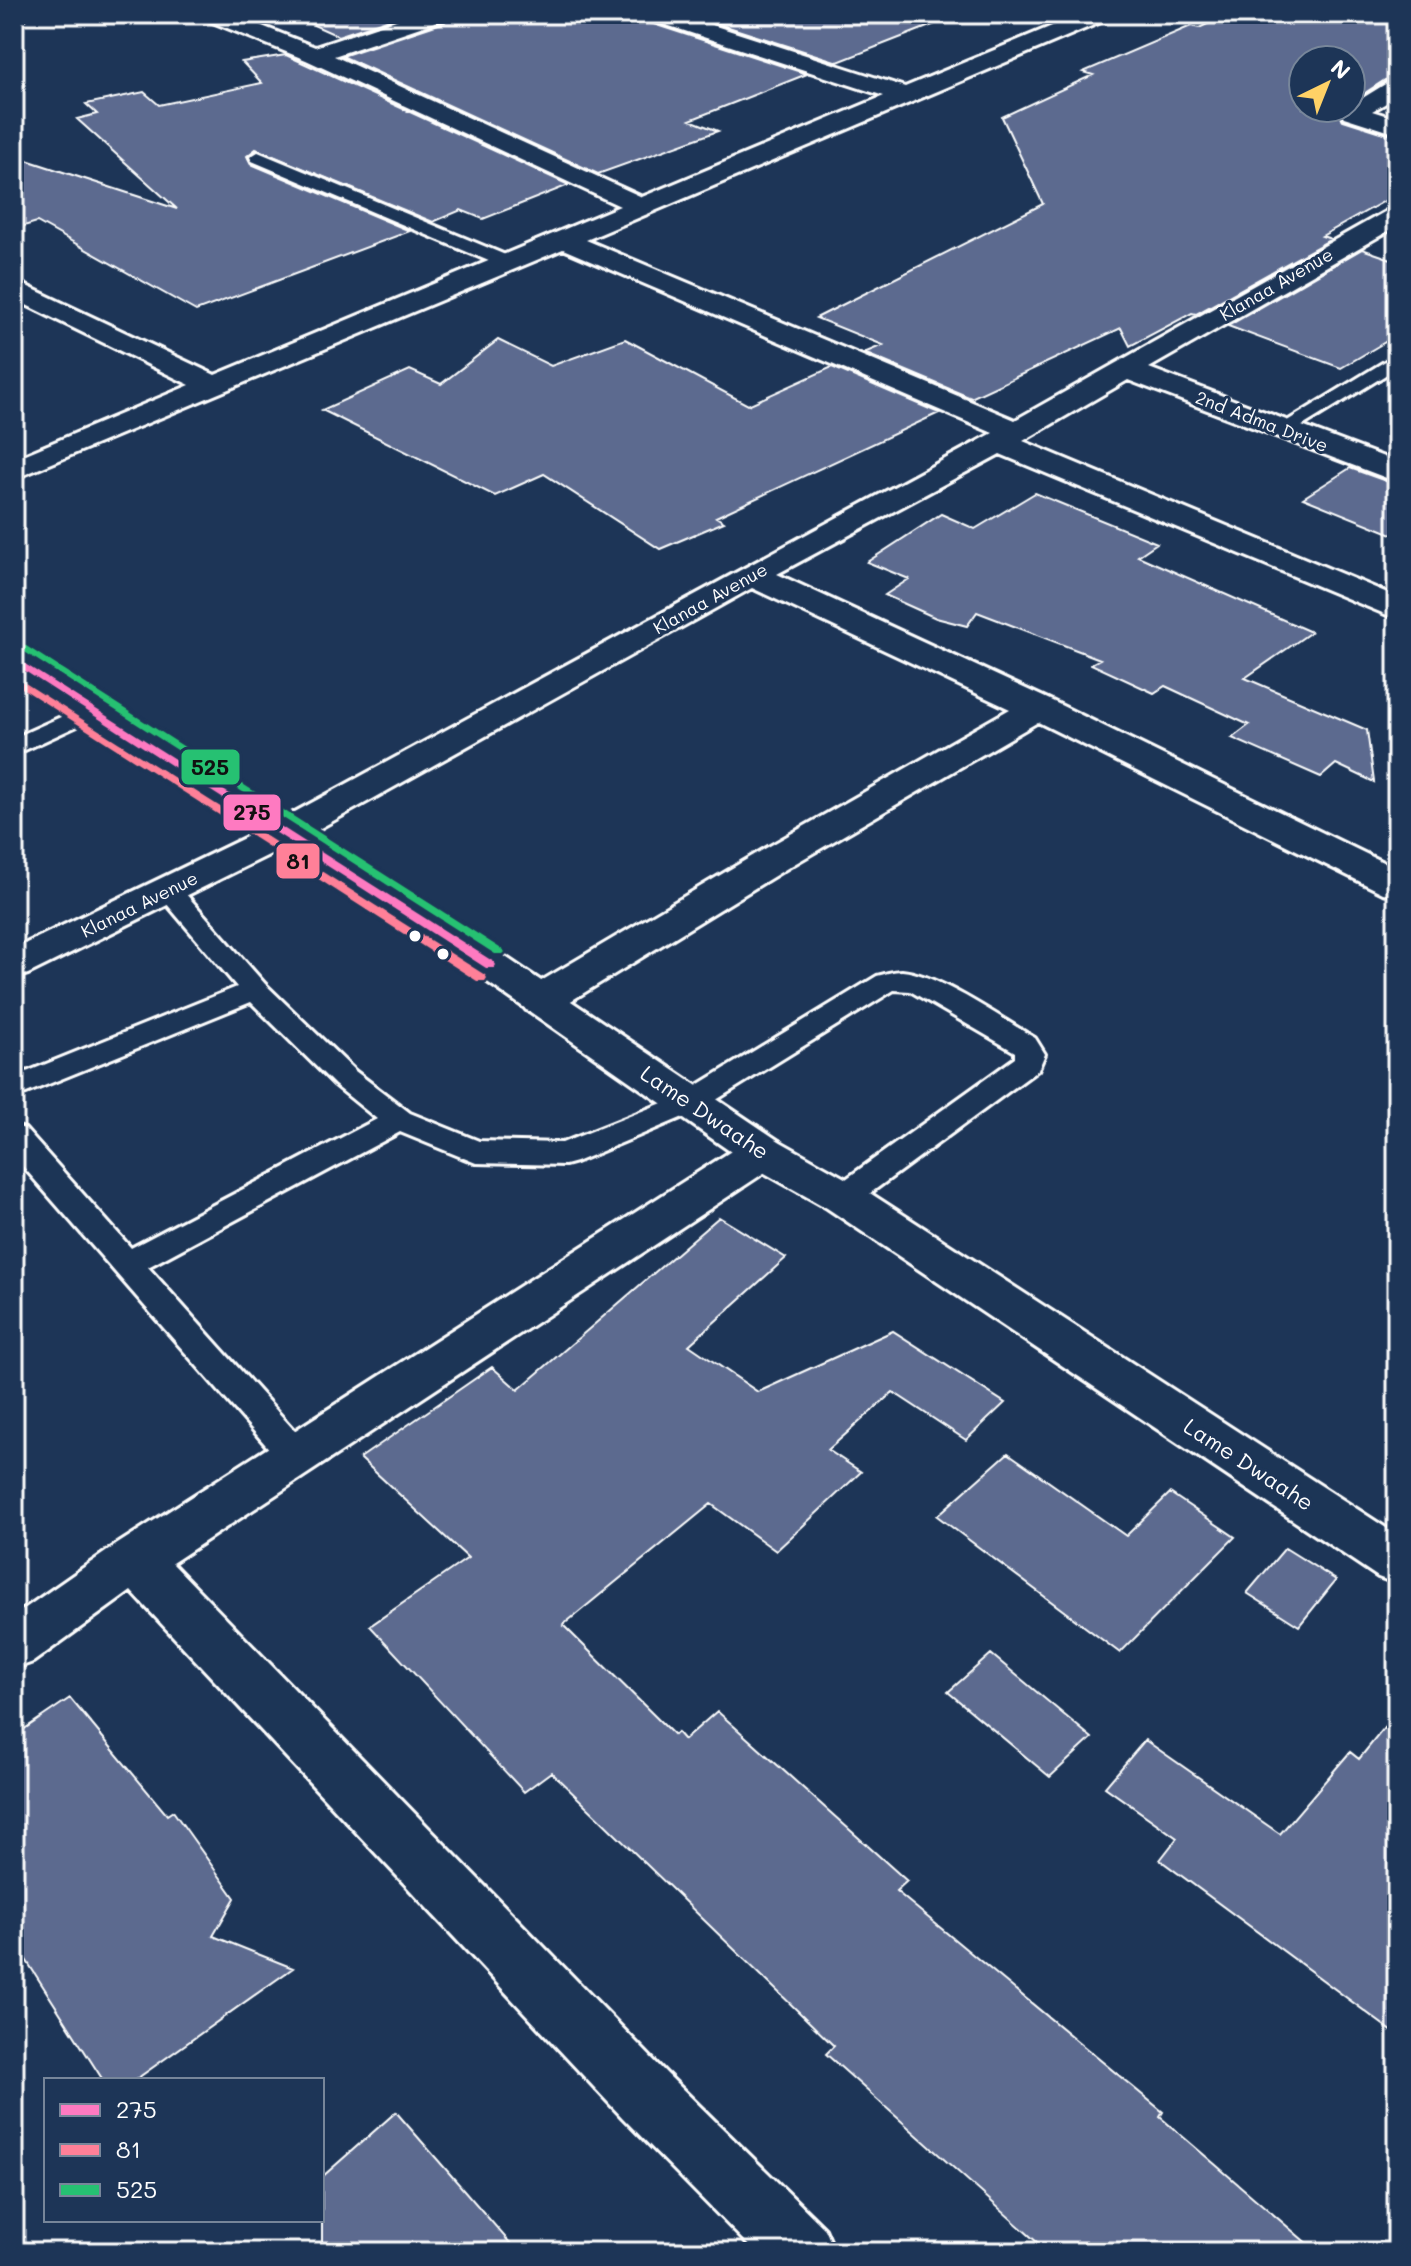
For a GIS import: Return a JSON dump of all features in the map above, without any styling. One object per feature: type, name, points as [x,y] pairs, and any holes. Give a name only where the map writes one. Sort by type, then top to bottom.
[{"type":"street","points":[[213,14],[314,55],[642,207]]},
{"type":"street","points":[[314,55],[436,14]]},
{"type":"street","points":[[656,14],[908,96]]},
{"type":"street","points":[[14,470],[1100,14]]},
{"type":"street","points":[[1395,88],[1352,112],[1397,127]]},
{"type":"street","name":"Klanaa Avenue","points":[[14,965],[284,833],[1008,437],[1392,221]]},
{"type":"street","points":[[564,240],[1397,609]]},
{"type":"street","points":[[14,288],[212,385]]},
{"type":"street","name":"2nd Adma Drive","points":[[1127,370],[1397,473]]},
{"type":"street","points":[[751,575],[1391,872]]},
{"type":"street","name":"Lame Dwaahe","points":[[14,660],[541,1000],[763,1152],[843,1197],[1397,1562]]},
{"type":"street","points":[[541,1000],[775,859],[1037,708]]},
{"type":"street","points":[[14,1646],[135,1560],[763,1152]]},
{"type":"street","points":[[135,1560],[634,2085],[802,2252]]},
{"type":"lane","points":[[258,157],[509,263]]},
{"type":"lane","points":[[1284,429],[1397,360]]},
{"type":"lane","points":[[14,748],[92,710]]},
{"type":"lane","points":[[168,890],[255,990],[345,1078],[399,1120],[476,1152],[565,1154],[690,1103],[887,982],[901,980],[920,985],[1025,1045],[1031,1054],[1028,1063],[843,1197]]},
{"type":"lane","points":[[14,1088],[255,990]]},
{"type":"lane","points":[[128,1264],[399,1120]]},
{"type":"lane","points":[[14,1136],[297,1457]]},
{"type":"building","points":[[289,14],[405,14],[338,36]]},
{"type":"building","points":[[450,14],[642,14],[647,22],[807,74],[690,120],[718,131],[598,174],[342,56],[445,22]]},
{"type":"building","points":[[688,14],[953,14],[953,17],[838,62]]},
{"type":"building","points":[[1229,14],[1397,14],[1397,78],[1385,80],[1367,92],[1367,44],[1287,44],[1287,124],[1356,124],[1397,137],[1397,194],[1322,236],[1331,239],[1196,314],[1192,313],[1130,346],[1121,328],[971,398],[864,353],[883,345],[816,318],[1043,204],[1002,117],[1093,75],[1083,72],[1191,26],[1199,28]]},
{"type":"building","points":[[286,55],[569,185],[483,219],[461,210],[433,222],[256,149],[247,156],[251,164],[410,231],[196,311],[37,222],[14,229],[14,156],[177,209],[77,119],[97,114],[86,104],[144,92],[159,105],[262,83],[242,62]]},
{"type":"building","points":[[1362,249],[1397,261],[1397,335],[1341,368],[1228,326]]},
{"type":"building","points":[[625,339],[748,405],[832,367],[939,413],[716,517],[724,522],[660,549],[544,474],[495,496],[322,410],[410,370],[441,384],[498,340],[551,366]]},
{"type":"building","points":[[1350,468],[1397,485],[1397,536],[1303,498]]},
{"type":"building","points":[[1035,493],[1157,543],[1138,556],[1311,632],[1245,678],[1367,730],[1374,782],[1336,764],[1321,777],[1232,738],[1249,725],[1165,686],[1154,693],[1091,664],[1100,659],[977,612],[967,626],[936,618],[885,595],[909,579],[867,562],[941,514],[975,529]]},
{"type":"building","points":[[719,1217],[786,1258],[689,1345],[758,1392],[893,1331],[1005,1403],[966,1440],[893,1392],[828,1450],[861,1472],[776,1551],[711,1504],[563,1625],[674,1735],[677,1732],[684,1740],[717,1711],[907,1881],[896,1891],[1163,2112],[1160,2117],[1317,2252],[1048,2252],[826,2054],[834,2046],[551,1772],[524,1792],[370,1626],[468,1558],[360,1458],[492,1367],[518,1390]]},
{"type":"building","points":[[1008,1453],[1126,1536],[1170,1493],[1235,1537],[1120,1653],[937,1516]]},
{"type":"building","points":[[1285,1548],[1336,1580],[1299,1626],[1247,1593]]},
{"type":"building","points":[[991,1654],[1092,1738],[1050,1777],[948,1692]]},
{"type":"building","points":[[70,1698],[167,1815],[173,1811],[235,1898],[213,1936],[293,1968],[138,2078],[102,2078],[14,1941],[14,1736]]},
{"type":"building","points":[[1397,1712],[1397,2035],[1160,1860],[1177,1838],[1105,1787],[1145,1740],[1280,1834],[1350,1752],[1359,1759]]},
{"type":"building","points":[[396,2112],[518,2252],[322,2252],[324,2175]]},
{"type":"transit line","name":"525","points":[[23,647],[499,952]]},
{"type":"transit line","name":"275","points":[[14,660],[490,965]]},
{"type":"transit line","name":"81","points":[[14,679],[481,978]]}]
